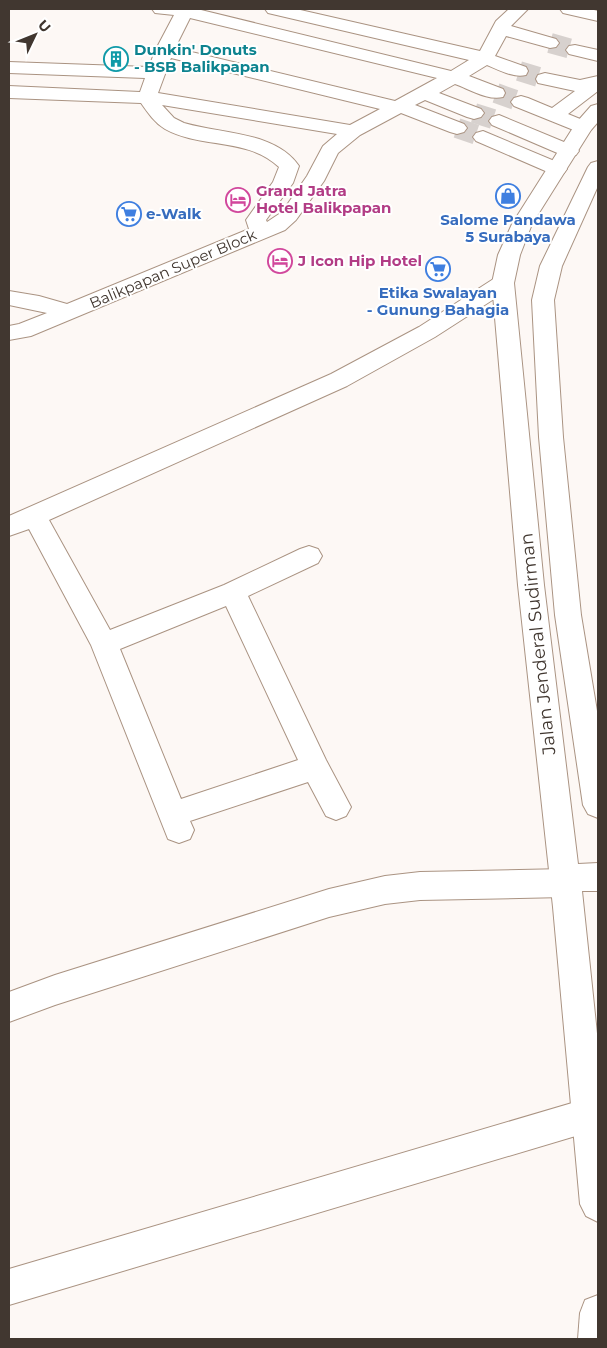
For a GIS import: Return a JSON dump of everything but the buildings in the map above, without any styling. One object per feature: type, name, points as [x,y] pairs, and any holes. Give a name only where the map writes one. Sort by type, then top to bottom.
[{"type":"main road","points":[[161,9],[185,10],[454,77],[496,93]]},
{"type":"main road","points":[[274,9],[485,58],[519,71]]},
{"type":"main road","points":[[485,58],[505,21],[519,9]]},
{"type":"main road","points":[[569,9],[598,16]]},
{"type":"main road","points":[[146,98],[159,64],[185,10]]},
{"type":"main road","points":[[500,29],[550,43]]},
{"type":"main road","points":[[575,50],[598,56]]},
{"type":"main road","name":"Balikpapan Super Block","points":[[9,333],[23,331],[278,225],[289,216],[317,177],[330,150],[353,131],[454,77],[485,58]]},
{"type":"main road","points":[[159,64],[374,119]]},
{"type":"main road","points":[[9,67],[159,64],[398,107],[457,128]]},
{"type":"main road","points":[[545,78],[580,86],[597,85]]},
{"type":"main road","points":[[554,115],[597,85]]},
{"type":"main road","points":[[9,92],[146,98],[353,131]]},
{"type":"main road","points":[[423,93],[474,112]]},
{"type":"main road","points":[[146,98],[160,116],[176,127],[250,144],[280,156],[289,166],[283,183],[256,220],[261,233]]},
{"type":"main road","points":[[520,102],[554,115],[590,119]]},
{"type":"main road","name":"Jalan Jenderal Sudirman","points":[[590,119],[522,224],[509,255],[504,283],[509,357],[531,586],[598,1204]]},
{"type":"main road","points":[[499,121],[563,160]]},
{"type":"main road","points":[[483,137],[563,160]]},
{"type":"main road","name":"Jalan Jenderal Sudirman","points":[[598,167],[551,266],[543,300],[551,436],[568,615],[598,805]]},
{"type":"main road","points":[[9,527],[339,380],[427,332],[504,283]]},
{"type":"main road","points":[[9,298],[45,303],[67,313]]},
{"type":"main road","points":[[34,515],[104,644],[176,822],[315,767]]},
{"type":"main road","points":[[104,644],[233,592],[309,556]]},
{"type":"main road","points":[[233,592],[315,767],[336,807]]},
{"type":"main road","points":[[9,1007],[55,990],[329,903],[385,890],[420,886],[598,877]]},
{"type":"main road","points":[[564,880],[598,882]]},
{"type":"main road","points":[[9,1287],[589,1115]]},
{"type":"main road","points":[[597,1339],[598,1313]]},
{"type":"tunnel","points":[[550,43],[575,50]]},
{"type":"tunnel","points":[[519,71],[545,79]]},
{"type":"tunnel","points":[[496,93],[521,102]]},
{"type":"tunnel","points":[[474,113],[499,121]]},
{"type":"tunnel","points":[[457,128],[483,137]]},
{"type":"place","name":"Dunkin' Donuts - BSB Balikpapan","points":[[116,59]]},
{"type":"place","name":"Salome Pandawa 5 Surabaya","points":[[508,196]]},
{"type":"place","name":"Grand Jatra Hotel Balikpapan","points":[[238,200]]},
{"type":"place","name":"e-Walk","points":[[129,214]]},
{"type":"place","name":"J Icon Hip Hotel","points":[[280,261]]},
{"type":"place","name":"Etika Swalayan - Gunung Bahagia","points":[[438,269]]}]
